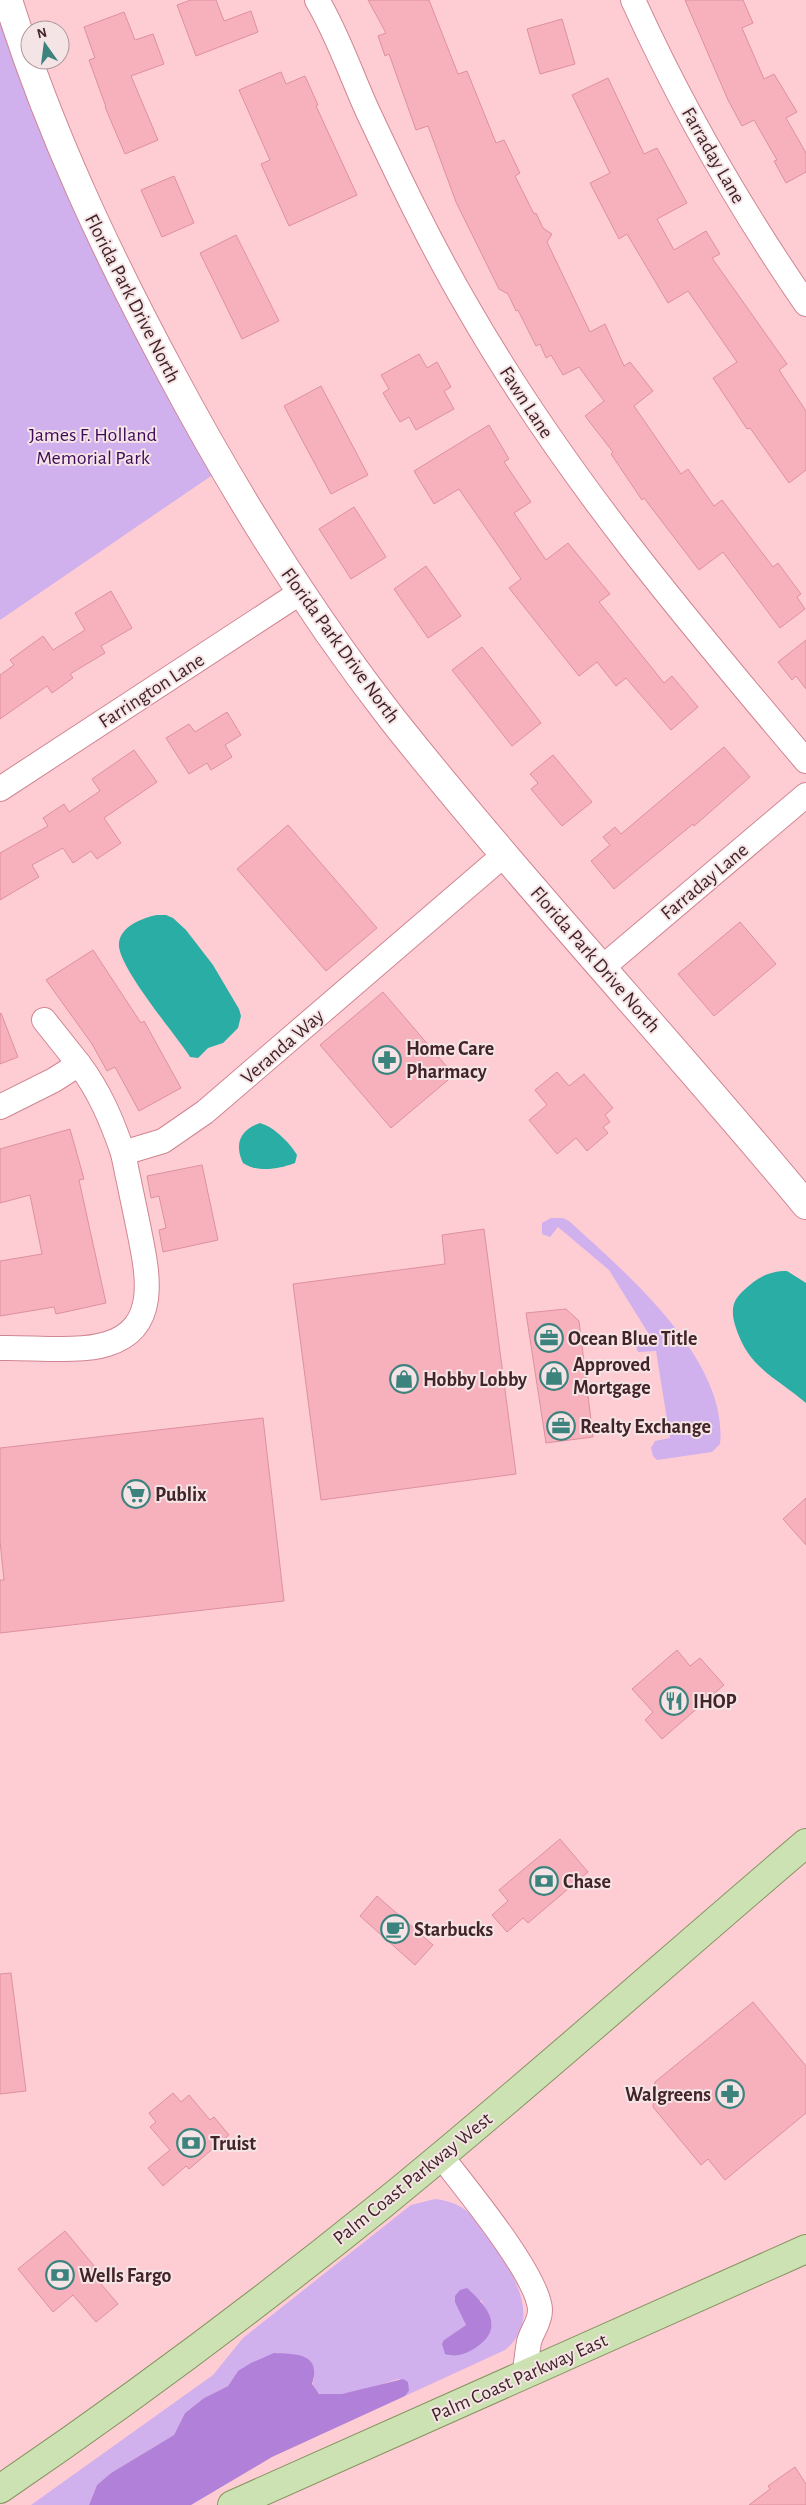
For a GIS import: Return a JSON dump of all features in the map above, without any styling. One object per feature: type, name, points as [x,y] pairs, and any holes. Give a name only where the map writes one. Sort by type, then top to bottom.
[{"type":"main road","name":"Palm Coast Parkway West","points":[[0,2489],[97,2423],[276,2288],[440,2156],[806,1843]]},
{"type":"main road","name":"Palm Coast Parkway East","points":[[232,2505],[524,2376],[806,2248]]},
{"type":"street","name":"Fawn Lane","points":[[317,0],[385,149],[449,274],[522,396],[602,511],[646,570],[806,761]]},
{"type":"street","name":"Farraday Lane","points":[[633,0],[664,65],[713,155],[763,238],[806,304]]},
{"type":"street","name":"Florida Park Drive North","points":[[11,1],[61,147],[101,236],[192,412],[246,507],[301,592],[394,721],[505,854],[806,1205]]},
{"type":"street","name":"Farrington Lane","points":[[0,789],[301,592]]},
{"type":"street","name":"Farraday Lane","points":[[602,967],[806,795]]},
{"type":"street","name":"Veranda Way","points":[[123,1154],[163,1141],[188,1125],[505,854]]},
{"type":"street","points":[[0,1348],[101,1345],[122,1337],[132,1330],[146,1303],[147,1272],[123,1154],[112,1120],[96,1087],[44,1020]]},
{"type":"street","points":[[0,1107],[54,1080],[79,1064]]},
{"type":"street","points":[[440,2156],[498,2232],[535,2290],[540,2312],[538,2327],[530,2340],[524,2376]]},
{"type":"green space","name":"James F. Holland Memorial Park","points":[[0,0],[20,44],[20,70],[32,70],[214,474],[0,620]]},
{"type":"green space","points":[[551,1218],[563,1218],[569,1221],[618,1266],[669,1320],[691,1350],[708,1381],[718,1412],[720,1444],[712,1452],[657,1460],[653,1456],[651,1448],[655,1441],[670,1438],[656,1351],[638,1352],[636,1346],[650,1336],[609,1270],[558,1227],[550,1237],[542,1234],[542,1223]]},
{"type":"green space","points":[[435,2199],[458,2205],[470,2214],[505,2263],[522,2299],[523,2317],[518,2334],[505,2350],[405,2396],[409,2391],[399,2379],[347,2393],[332,2395],[320,2394],[314,2389],[314,2378],[238,2371],[228,2386],[204,2398],[185,2413],[174,2435],[111,2473],[97,2485],[89,2505],[31,2505],[213,2375],[243,2338],[411,2205]],"holes":[[[481,2300],[492,2324],[444,2340],[466,2325],[462,2314]]]},
{"type":"shaded area","points":[[467,2288],[488,2312],[491,2319],[489,2335],[472,2350],[459,2355],[445,2354],[442,2344],[444,2340],[466,2325],[455,2302],[455,2296],[460,2290]]},
{"type":"shaded area","points":[[274,2353],[298,2355],[310,2361],[314,2374],[312,2384],[319,2394],[342,2394],[403,2379],[408,2382],[409,2391],[405,2396],[272,2457],[191,2505],[89,2505],[97,2485],[111,2473],[174,2435],[185,2413],[204,2398],[228,2386],[238,2371]]},
{"type":"water","points":[[166,915],[173,918],[186,930],[213,965],[239,1009],[241,1016],[238,1028],[223,1043],[208,1048],[198,1058],[190,1057],[148,1000],[127,967],[121,953],[119,943],[128,927],[145,918]]},
{"type":"water","points":[[260,1123],[276,1131],[290,1145],[297,1155],[295,1163],[282,1167],[262,1169],[243,1163],[239,1150],[241,1138],[253,1126]]},
{"type":"water","points":[[787,1271],[806,1283],[806,1403],[763,1370],[747,1352],[740,1340],[733,1315],[735,1302],[748,1286],[768,1274]]},
{"type":"building","points":[[191,0],[216,0],[224,21],[251,11],[258,32],[196,56],[177,5]]},
{"type":"building","points":[[368,0],[429,0],[458,74],[467,71],[496,143],[504,140],[520,173],[515,176],[534,214],[536,213],[543,228],[552,234],[547,242],[590,332],[605,324],[624,366],[630,362],[653,391],[634,406],[681,474],[688,469],[714,506],[722,500],[773,567],[778,563],[801,594],[797,597],[805,609],[780,628],[723,552],[699,570],[644,498],[642,500],[611,454],[613,452],[585,416],[604,401],[579,367],[563,375],[551,355],[546,358],[540,344],[536,346],[508,294],[499,289],[456,202],[428,126],[416,130],[389,54],[385,56],[378,36],[386,33]]},
{"type":"building","points":[[685,0],[743,0],[753,23],[742,28],[764,79],[774,74],[797,112],[786,118],[806,153],[806,172],[786,183],[774,161],[777,160],[754,120],[742,126],[728,100]]},
{"type":"building","points":[[124,12],[135,40],[153,34],[164,64],[131,76],[158,140],[125,154],[105,107],[89,60],[95,58],[84,27]]},
{"type":"building","points":[[562,19],[575,64],[540,74],[527,29]]},
{"type":"building","points":[[281,72],[286,84],[305,76],[318,105],[316,106],[357,195],[289,226],[261,164],[270,160],[239,90]]},
{"type":"building","points":[[608,78],[644,154],[657,148],[687,203],[657,219],[674,250],[706,231],[720,254],[712,258],[787,364],[779,370],[806,411],[806,470],[789,483],[750,428],[747,429],[713,378],[737,362],[688,291],[668,303],[627,234],[619,239],[590,183],[610,173],[572,95]]},
{"type":"building","points":[[174,176],[194,223],[162,237],[141,190]]},
{"type":"building","points":[[236,235],[279,321],[242,339],[200,253]]},
{"type":"building","points":[[419,354],[427,368],[437,362],[451,387],[444,391],[454,409],[416,430],[409,417],[400,422],[383,393],[389,389],[381,375]]},
{"type":"building","points":[[321,386],[368,475],[331,494],[284,406]]},
{"type":"building","points":[[489,425],[509,459],[504,462],[531,502],[514,513],[546,560],[568,543],[610,594],[599,602],[664,683],[672,676],[698,707],[671,730],[626,678],[616,686],[597,662],[579,676],[509,588],[521,579],[459,489],[434,504],[414,471]]},
{"type":"building","points":[[354,507],[386,557],[351,579],[319,529]]},
{"type":"building","points":[[426,566],[461,616],[428,638],[394,589]]},
{"type":"building","points":[[111,591],[132,628],[101,646],[105,653],[70,674],[73,678],[52,693],[47,686],[0,719],[0,675],[14,665],[10,660],[43,636],[53,650],[85,630],[75,613]]},
{"type":"building","points":[[806,640],[806,689],[796,676],[792,680],[778,662]]},
{"type":"building","points":[[482,647],[541,723],[512,746],[452,670]]},
{"type":"building","points":[[227,712],[241,735],[225,745],[232,757],[211,770],[207,763],[189,774],[166,738],[189,724],[195,732]]},
{"type":"building","points":[[724,747],[750,777],[694,826],[693,824],[614,889],[591,861],[610,845],[603,837],[615,827],[621,834]]},
{"type":"building","points":[[134,750],[157,782],[104,818],[121,843],[97,859],[91,851],[73,863],[63,848],[32,865],[39,877],[0,900],[0,853],[48,826],[43,818],[64,804],[69,812],[100,791],[92,779]]},
{"type":"building","points":[[553,755],[592,802],[562,826],[531,789],[538,783],[530,774]]},
{"type":"building","points":[[288,825],[377,928],[326,971],[237,869]]},
{"type":"building","points":[[740,922],[776,964],[714,1016],[678,974]]},
{"type":"building","points":[[93,950],[141,1023],[144,1021],[181,1088],[139,1111],[115,1067],[107,1071],[92,1044],[46,980]]},
{"type":"building","name":"Home Care Pharmacy","points":[[383,992],[454,1075],[391,1128],[320,1045]]},
{"type":"building","points":[[0,1014],[18,1057],[0,1064]]},
{"type":"building","points":[[557,1072],[569,1086],[584,1074],[613,1108],[605,1115],[610,1122],[603,1127],[608,1133],[587,1151],[576,1138],[557,1154],[529,1120],[547,1105],[535,1090]]},
{"type":"building","points":[[70,1129],[84,1179],[79,1180],[106,1303],[56,1314],[54,1307],[0,1316],[0,1261],[42,1254],[30,1195],[0,1203],[0,1149]]},
{"type":"building","points":[[202,1165],[218,1240],[163,1252],[159,1230],[166,1228],[159,1196],[151,1198],[147,1176]]},
{"type":"building","name":"Hobby Lobby","points":[[484,1229],[516,1474],[321,1500],[293,1284],[445,1264],[442,1235]]},
{"type":"building","name":"Approved Mortgage","points":[[566,1309],[579,1321],[593,1437],[546,1443],[526,1313]]},
{"type":"building","name":"Publix","points":[[263,1418],[284,1601],[0,1633],[0,1580],[4,1580],[0,1541],[0,1448]]},
{"type":"building","points":[[806,1498],[806,1545],[783,1519]]},
{"type":"building","name":"IHOP","points":[[677,1650],[690,1666],[700,1658],[724,1685],[662,1739],[645,1720],[653,1712],[632,1689]]},
{"type":"building","name":"Chase","points":[[560,1839],[588,1872],[528,1923],[523,1918],[507,1932],[492,1915],[508,1901],[499,1890]]},
{"type":"building","name":"Starbucks","points":[[377,1896],[433,1945],[415,1965],[360,1916]]},
{"type":"building","points":[[11,1973],[26,2091],[0,2094],[0,1974]]},
{"type":"building","name":"Walgreens","points":[[753,2002],[806,2066],[806,2113],[725,2180],[708,2159],[701,2165],[653,2107],[655,2082]]},
{"type":"building","name":"Truist","points":[[173,2093],[181,2102],[189,2095],[210,2120],[214,2117],[229,2135],[189,2169],[186,2166],[163,2186],[148,2168],[170,2150],[150,2127],[156,2122],[149,2113]]},
{"type":"building","name":"Wells Fargo","points":[[65,2231],[100,2273],[95,2277],[118,2304],[96,2322],[73,2295],[53,2312],[18,2269]]},
{"type":"building","points":[[795,2467],[806,2484],[806,2505],[749,2505],[770,2489],[768,2486]]},
{"type":"place","name":"Home Care Pharmacy","points":[[387,1060]]},
{"type":"place","name":"Ocean Blue Title","points":[[549,1338]]},
{"type":"place","name":"Approved Mortgage","points":[[554,1376]]},
{"type":"place","name":"Hobby Lobby","points":[[404,1379]]},
{"type":"place","name":"Realty Exchange","points":[[561,1426]]},
{"type":"place","name":"Publix","points":[[136,1494]]},
{"type":"place","name":"IHOP","points":[[674,1701]]},
{"type":"place","name":"Chase","points":[[544,1881]]},
{"type":"place","name":"Starbucks","points":[[395,1929]]},
{"type":"place","name":"Walgreens","points":[[730,2094]]},
{"type":"place","name":"Truist","points":[[191,2143]]},
{"type":"place","name":"Wells Fargo","points":[[60,2275]]}]
